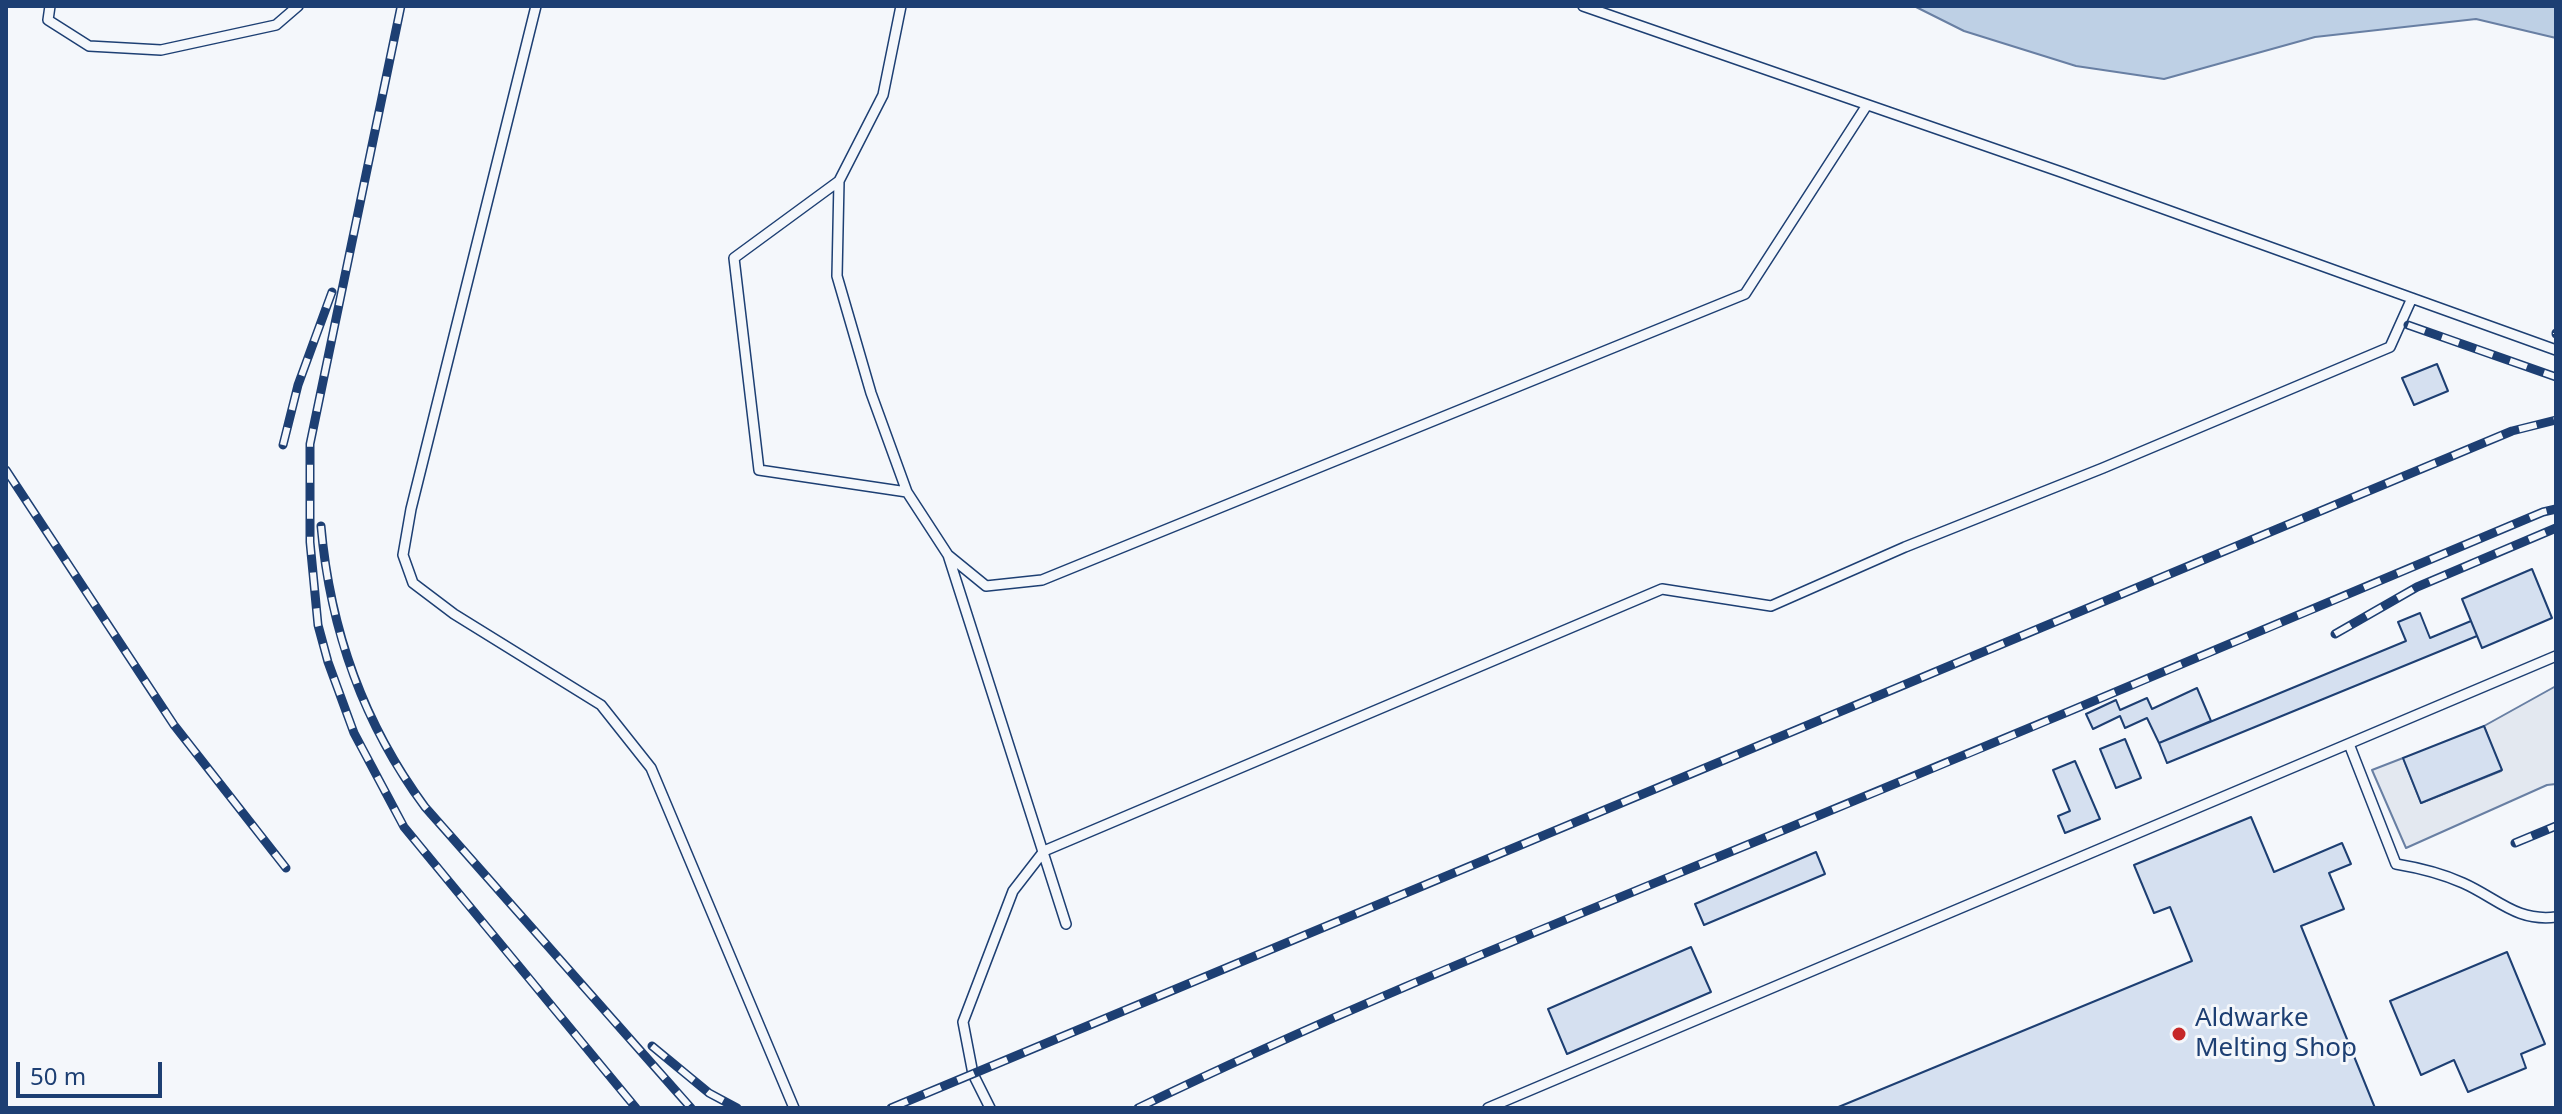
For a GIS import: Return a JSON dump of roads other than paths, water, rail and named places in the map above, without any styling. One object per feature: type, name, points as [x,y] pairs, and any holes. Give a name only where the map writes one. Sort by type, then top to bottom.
[{"type":"lane","points":[[50,6],[48,20],[89,46],[161,50],[276,25],[298,6]]},
{"type":"lane","points":[[536,6],[411,509],[403,555],[413,583],[454,614],[601,705],[651,768],[794,1108]]},
{"type":"lane","points":[[901,6],[883,95],[839,181],[837,276],[871,393],[907,492],[948,555],[1066,924]]},
{"type":"lane","points":[[1583,6],[2556,350]]},
{"type":"lane","points":[[948,555],[986,586],[1042,580],[1745,294],[1867,105]]},
{"type":"lane","points":[[839,181],[734,258],[759,470],[907,492]]},
{"type":"lane","points":[[990,1108],[973,1074],[963,1022],[1013,891],[1044,851],[1662,589],[1771,606],[1905,547],[2103,468],[2390,347],[2412,298]]},
{"type":"lane","points":[[1488,1108],[2556,656]]},
{"type":"lane","points":[[2349,744],[2396,864],[2434,870],[2466,884],[2516,913],[2538,919],[2556,917]]},
{"type":"water","points":[[1914,6],[2556,6],[2556,38],[2476,19],[2315,37],[2164,79],[2076,66],[1964,31]]},
{"type":"railway","points":[[401,6],[310,444],[310,542],[318,625],[354,733],[404,827],[636,1108]]},
{"type":"railway","points":[[283,445],[298,385],[332,292]]},
{"type":"railway","points":[[2408,325],[2556,377]]},
{"type":"railway","points":[[891,1108],[2512,431],[2556,420]]},
{"type":"railway","points":[[6,470],[174,725],[286,868]]},
{"type":"railway","points":[[1138,1108],[1460,964],[2556,509]]},
{"type":"railway","points":[[321,526],[332,602],[353,674],[367,709],[403,775],[425,807],[691,1108]]},
{"type":"railway","points":[[2335,634],[2417,587],[2556,528]]},
{"type":"railway","points":[[2515,843],[2556,826]]},
{"type":"railway","points":[[652,1046],[709,1093],[737,1108]]},
{"type":"place","name":"Aldwarke Melting Shop","points":[[2179,1034]]}]
